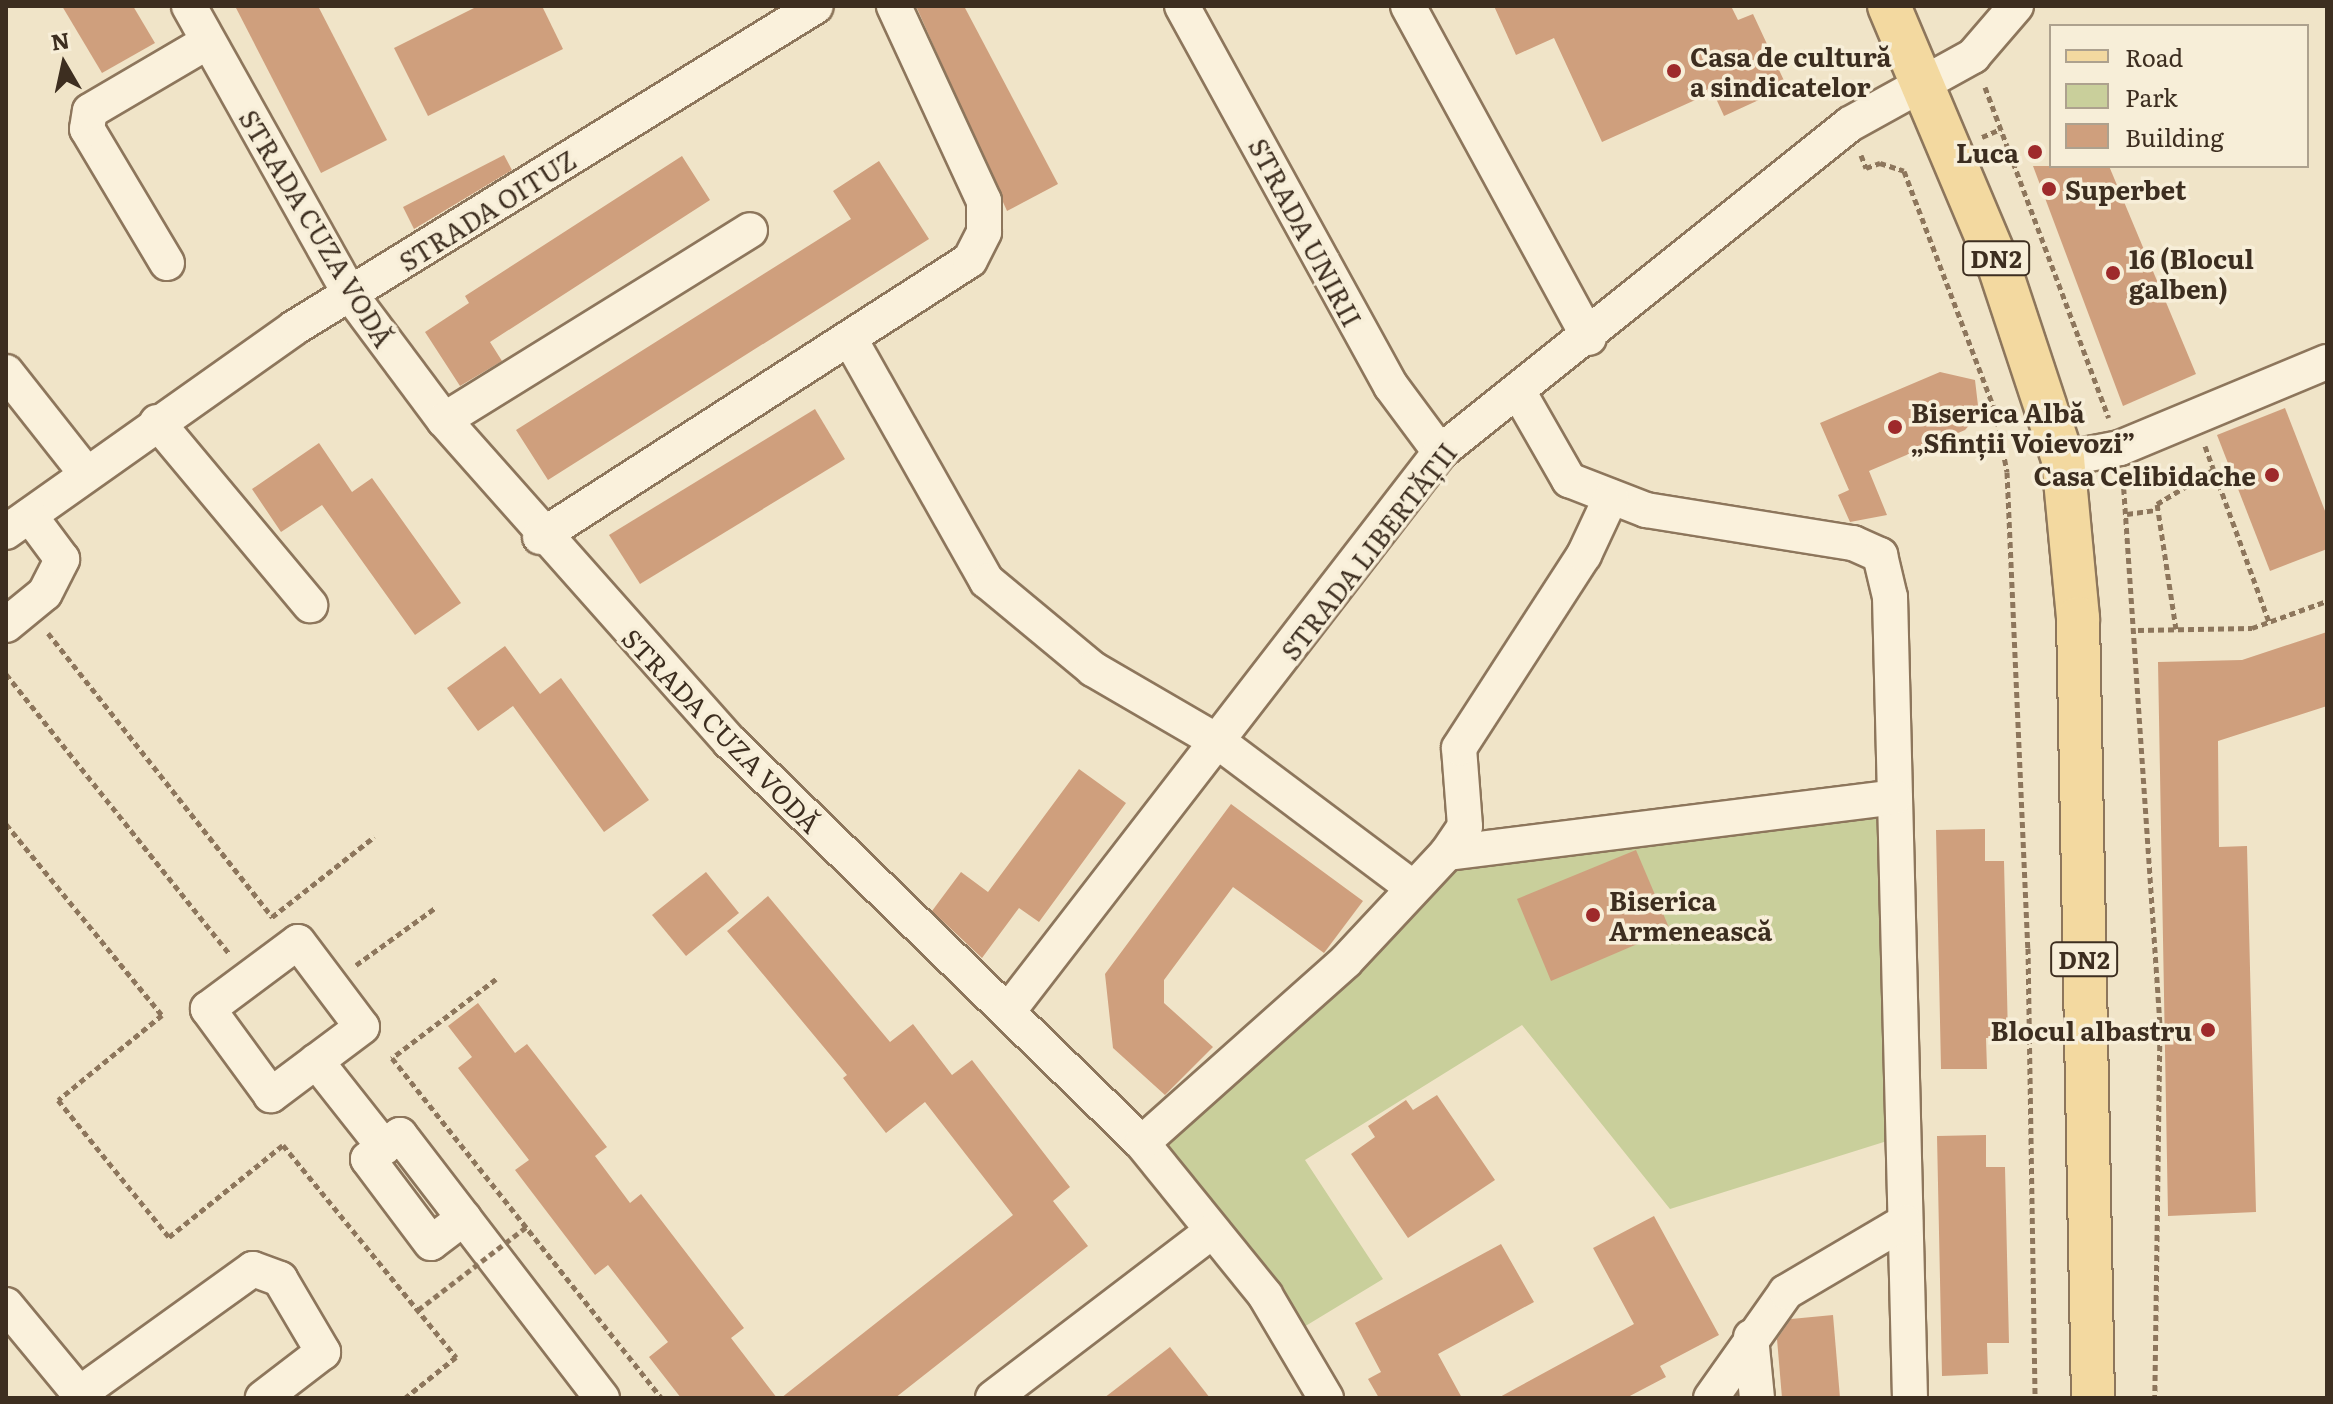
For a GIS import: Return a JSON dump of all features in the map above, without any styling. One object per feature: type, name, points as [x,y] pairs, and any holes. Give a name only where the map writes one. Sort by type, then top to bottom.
[{"type":"main road","name":"DN2","points":[[1889,6],[1999,266],[2063,459],[2078,618],[2093,1398]]},
{"type":"street","name":"STRADA CUZA VODĂ","points":[[189,6],[206,43],[350,294],[444,420],[540,537],[741,753],[952,965],[1009,1010],[1142,1143],[1265,1295],[1326,1398]]},
{"type":"street","name":"STRADA OITUZ","points":[[18,524],[157,422],[350,294],[816,6]]},
{"type":"street","points":[[540,537],[851,341],[970,260],[984,232],[978,179],[894,6]]},
{"type":"street","name":"STRADA UNIRII","points":[[1182,6],[1383,372],[1440,452]]},
{"type":"street","points":[[1408,6],[1589,338]]},
{"type":"street","name":"STRADA LIBERTĂȚII","points":[[1009,1010],[1220,743],[1440,452],[1589,338],[1850,124],[1973,56],[2016,6]]},
{"type":"street","points":[[167,263],[87,129],[90,111],[206,43]]},
{"type":"street","points":[[444,420],[750,230]]},
{"type":"street","points":[[851,341],[987,581],[1093,669],[1220,743],[1413,888]]},
{"type":"street","points":[[2063,459],[2194,420],[2327,362]]},
{"type":"street","points":[[6,372],[85,472]]},
{"type":"street","points":[[1518,391],[1569,480],[1646,510],[1853,543],[1880,555],[1890,597],[1910,1398]]},
{"type":"street","points":[[157,422],[310,605]]},
{"type":"street","points":[[1142,1143],[1346,961],[1447,853],[1465,826],[1459,748],[1584,555],[1611,497]]},
{"type":"street","points":[[17,616],[45,593],[62,559],[18,524]]},
{"type":"street","points":[[1447,853],[1895,797]]},
{"type":"street","points":[[298,942],[362,1027],[271,1095],[208,1009],[249,979],[298,942]]},
{"type":"street","points":[[316,1061],[384,1147],[368,1159],[431,1243],[464,1218],[602,1398]]},
{"type":"street","points":[[1711,1398],[1751,1337],[1786,1292],[1905,1222]]},
{"type":"street","points":[[993,1398],[1212,1231]]},
{"type":"street","points":[[6,1305],[81,1396],[253,1269],[280,1279],[323,1352],[263,1398]]},
{"type":"street","points":[[1751,1337],[1757,1398]]},
{"type":"path","points":[[1850,124],[1866,168],[1880,163],[1904,171],[1995,410],[2007,472],[2027,932],[2035,1398]]},
{"type":"path","points":[[2194,420],[2269,622]]},
{"type":"path","points":[[2176,629],[2155,510],[2162,498],[2213,470]]},
{"type":"path","points":[[2127,514],[2155,510]]},
{"type":"path","points":[[2138,630],[2269,622],[2327,601]]},
{"type":"path","points":[[17,616],[128,734],[272,917],[374,837]]},
{"type":"path","points":[[6,674],[249,979]]},
{"type":"path","points":[[8,826],[162,1015],[58,1100],[169,1237],[283,1145],[456,1357],[405,1398]]},
{"type":"path","points":[[330,985],[435,908]]},
{"type":"path","points":[[496,979],[392,1058],[661,1398]]},
{"type":"path","points":[[418,1310],[526,1227]]},
{"type":"green space","points":[[1895,797],[1903,1136],[1670,1209],[1522,1025],[1305,1160],[1383,1279],[1289,1336],[1142,1143],[1447,853]]},
{"type":"building","points":[[62,6],[133,6],[155,43],[102,73]]},
{"type":"building","points":[[235,6],[318,6],[387,140],[321,173]]},
{"type":"building","points":[[478,6],[542,6],[563,49],[428,116],[394,48]]},
{"type":"building","points":[[916,6],[964,6],[1058,184],[1007,211]]},
{"type":"building","name":"Casa de cultură a sindicatelor","points":[[1494,6],[1731,6],[1738,20],[1753,14],[1787,87],[1724,116],[1713,92],[1602,142],[1554,38],[1516,55]]},
{"type":"building","points":[[504,155],[512,170],[414,229],[403,207]]},
{"type":"building","points":[[682,156],[710,200],[490,342],[502,361],[460,386],[425,332],[469,303],[465,296]]},
{"type":"building","points":[[879,161],[929,239],[548,480],[516,430],[851,219],[833,191]]},
{"type":"building","name":"16 (Blocul galben)","points":[[2033,166],[2110,168],[2196,374],[2123,406]]},
{"type":"building","name":"Biserica Albă „Sfinții Voievozi”","points":[[1940,372],[1975,380],[1979,414],[1965,430],[1869,471],[1887,515],[1850,522],[1838,495],[1849,490],[1820,423]]},
{"type":"building","name":"Casa Celibidache","points":[[2285,408],[2327,516],[2327,549],[2270,571],[2217,435]]},
{"type":"building","points":[[815,409],[845,459],[640,584],[609,535]]},
{"type":"building","points":[[319,443],[352,492],[372,478],[461,603],[415,635],[322,505],[281,532],[252,489]]},
{"type":"building","name":"Blocul albastru","points":[[2327,632],[2327,706],[2218,741],[2219,847],[2247,846],[2256,1212],[2168,1216],[2158,662],[2242,660]]},
{"type":"building","points":[[505,646],[540,694],[561,678],[649,800],[604,832],[513,706],[478,731],[447,688]]},
{"type":"building","points":[[1079,769],[1126,803],[1039,922],[1019,908],[982,958],[932,911],[961,872],[988,892]]},
{"type":"building","points":[[1231,804],[1363,901],[1324,953],[1233,887],[1164,980],[1164,1003],[1213,1047],[1165,1095],[1113,1048],[1105,974]]},
{"type":"building","points":[[1985,829],[1985,861],[2004,861],[2008,1037],[1986,1038],[1987,1069],[1941,1069],[1936,830]]},
{"type":"building","name":"Biserica Armenească","points":[[1636,850],[1670,930],[1551,981],[1517,899]]},
{"type":"building","points":[[706,872],[739,913],[686,956],[652,915]]},
{"type":"building","points":[[768,896],[890,1042],[913,1024],[952,1075],[972,1060],[1070,1187],[1053,1201],[1088,1246],[895,1398],[781,1398],[1013,1215],[925,1102],[886,1133],[843,1078],[847,1075],[727,931]]},
{"type":"building","points":[[478,1003],[515,1053],[527,1044],[607,1147],[595,1156],[630,1203],[641,1194],[744,1328],[731,1338],[777,1398],[681,1398],[649,1357],[668,1342],[608,1265],[595,1275],[515,1170],[529,1160],[458,1068],[472,1057],[448,1026]]},
{"type":"building","points":[[1437,1095],[1495,1180],[1408,1238],[1351,1154],[1375,1137],[1368,1126],[1406,1100],[1413,1110]]},
{"type":"building","points":[[1986,1135],[1986,1167],[2005,1167],[2009,1343],[1987,1343],[1988,1374],[1942,1376],[1937,1136]]},
{"type":"building","points":[[1654,1216],[1719,1335],[1660,1366],[1666,1377],[1626,1398],[1498,1398],[1634,1324],[1593,1248]]},
{"type":"building","points":[[1501,1244],[1534,1302],[1438,1354],[1462,1398],[1379,1398],[1368,1379],[1381,1372],[1355,1323]]},
{"type":"building","points":[[1833,1315],[1840,1398],[1782,1398],[1777,1339],[1791,1319]]},
{"type":"building","points":[[1170,1347],[1210,1398],[1104,1398]]},
{"type":"place","name":"Casa de cultură a sindicatelor","points":[[1674,71]]},
{"type":"place","name":"Luca","points":[[2035,152]]},
{"type":"place","name":"Superbet","points":[[2049,189]]},
{"type":"place","name":"16 (Blocul galben)","points":[[2113,273]]},
{"type":"place","name":"Biserica Albă „Sfinții Voievozi”","points":[[1895,427]]},
{"type":"place","name":"Casa Celibidache","points":[[2272,475]]},
{"type":"place","name":"Biserica Armenească","points":[[1593,915]]},
{"type":"place","name":"Blocul albastru","points":[[2208,1030]]}]
